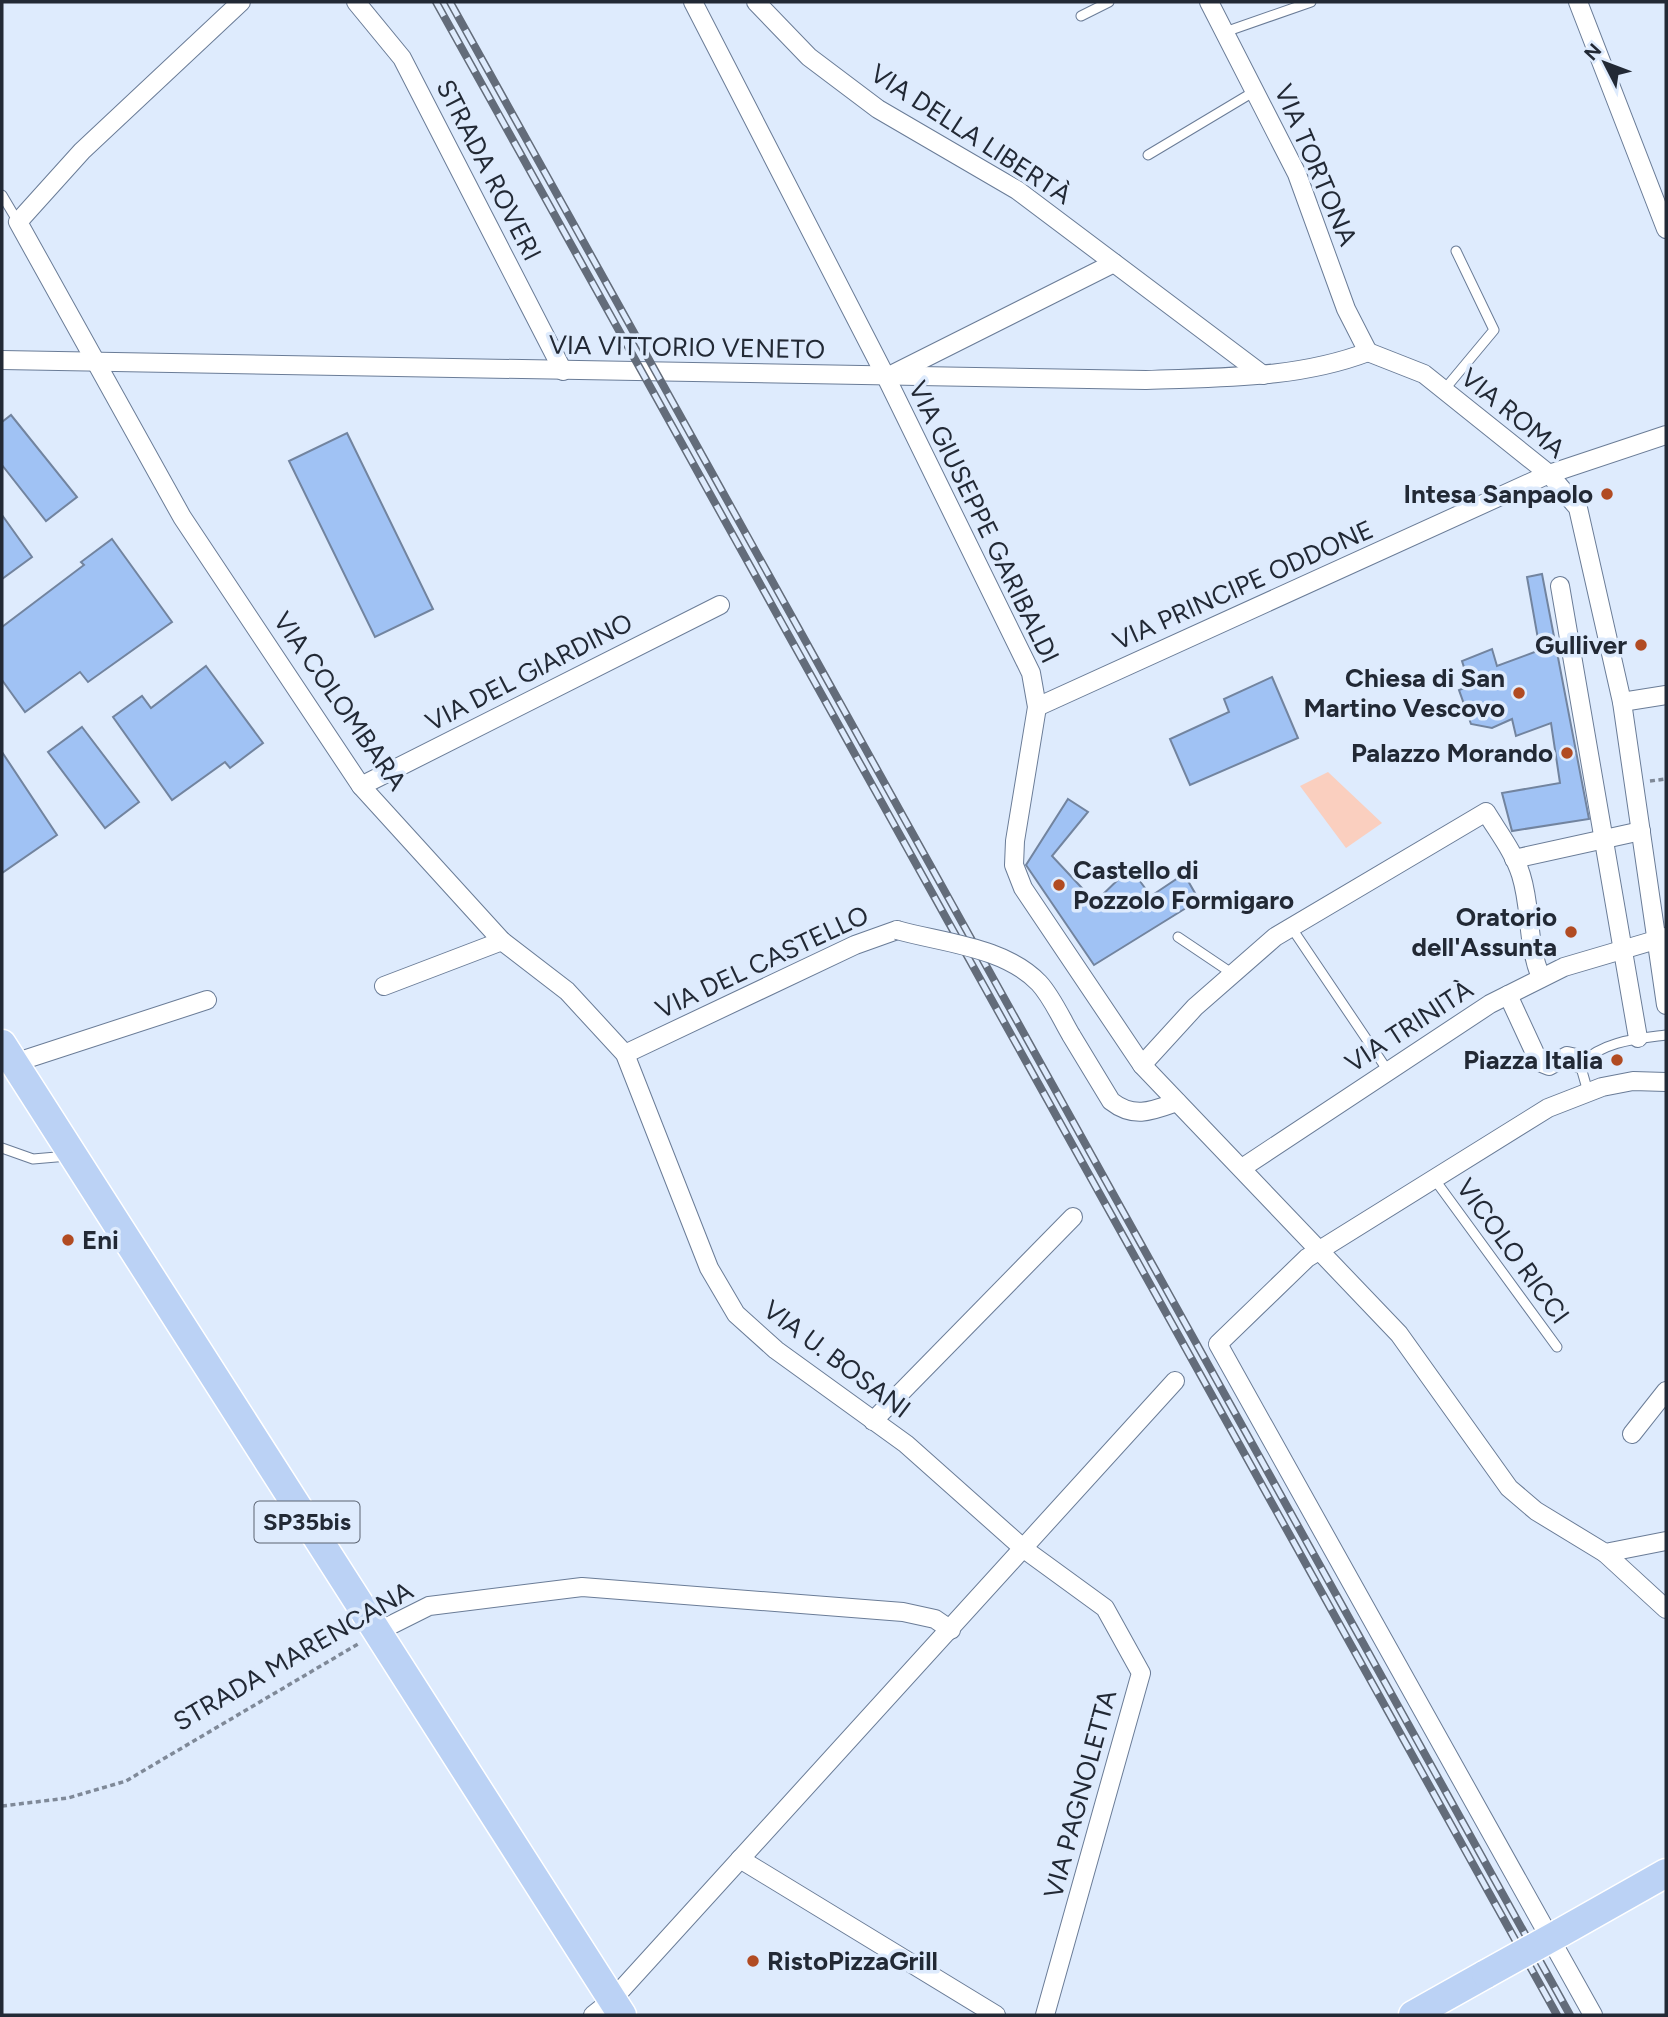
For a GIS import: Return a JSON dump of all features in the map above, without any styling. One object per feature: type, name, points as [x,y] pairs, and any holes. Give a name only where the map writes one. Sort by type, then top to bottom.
[{"type":"main road","name":"SP35bis","points":[[8,1054],[377,1632],[609,2010]]},
{"type":"main road","points":[[1413,2015],[1666,1873]]},
{"type":"street","points":[[18,222],[82,151],[241,2]]},
{"type":"street","name":"STRADA ROVERI","points":[[356,2],[402,58],[563,371]]},
{"type":"street","name":"VIA GIUSEPPE GARIBALDI","points":[[694,2],[886,377],[1031,673],[1037,707],[1015,841],[1014,865],[1023,888],[1142,1065],[1399,1334],[1509,1488],[1536,1511],[1605,1553],[1666,1609]]},
{"type":"street","name":"VIA TORTONA","points":[[1209,2],[1297,174],[1346,309],[1368,352]]},
{"type":"street","points":[[1578,2],[1666,229]]},
{"type":"street","name":"VIA DELLA LIBERTÀ","points":[[761,3],[809,57],[878,109],[1017,190],[1263,375]]},
{"type":"street","name":"VIA COLOMBARA","points":[[18,222],[182,517],[361,786],[502,941],[567,991],[625,1054]]},
{"type":"street","points":[[886,377],[1114,263]]},
{"type":"street","name":"VIA VITTORIO VENETO","points":[[2,360],[1146,380],[1263,375],[1329,367],[1368,352]]},
{"type":"street","name":"VIA ROMA","points":[[1368,352],[1423,374],[1549,474],[1578,508],[1622,702],[1641,831],[1662,938],[1666,1005]]},
{"type":"street","name":"VIA PRINCIPE ODDONE","points":[[1037,707],[1549,474],[1666,435]]},
{"type":"street","points":[[1559,586],[1638,1038]]},
{"type":"street","name":"VIA DEL GIARDINO","points":[[361,786],[720,605]]},
{"type":"street","points":[[1622,702],[1666,695]]},
{"type":"street","points":[[1142,1065],[1195,1007],[1275,937],[1486,812],[1522,878],[1532,955],[1541,978]]},
{"type":"street","points":[[1514,859],[1641,831]]},
{"type":"street","name":"VIA DEL CASTELLO","points":[[625,1054],[855,945],[897,930],[1007,959],[1026,971],[1042,986],[1111,1101],[1121,1109],[1135,1114],[1177,1102]]},
{"type":"street","name":"VIA TRINITÀ","points":[[1242,1168],[1508,995],[1564,967],[1662,938]]},
{"type":"street","points":[[384,986],[502,941]]},
{"type":"street","points":[[1508,995],[1539,1062],[1549,1066],[1567,1056],[1576,1058],[1580,1064]]},
{"type":"street","points":[[8,1054],[207,1000]]},
{"type":"street","name":"VIA U. BOSANI","points":[[625,1054],[722,1294],[736,1314],[776,1350],[905,1444],[1024,1549]]},
{"type":"street","points":[[1593,2015],[1218,1344],[1307,1258],[1548,1108],[1588,1092],[1633,1081],[1666,1082]]},
{"type":"street","points":[[873,1421],[1073,1217]]},
{"type":"street","points":[[609,2010],[740,1860],[1175,1381]]},
{"type":"street","points":[[1632,1434],[1666,1391]]},
{"type":"street","points":[[1605,1553],[1666,1541]]},
{"type":"street","name":"VIA PAGNOLETTA","points":[[1024,1549],[1105,1608],[1141,1673],[1045,2015]]},
{"type":"street","name":"STRADA MARENCANA","points":[[377,1632],[429,1606],[582,1587],[903,1612],[935,1619],[951,1630]]},
{"type":"street","points":[[740,1860],[996,2015]]},
{"type":"lane","points":[[1081,16],[1109,2]]},
{"type":"lane","points":[[1225,32],[1311,2]]},
{"type":"lane","points":[[1148,155],[1256,90]]},
{"type":"lane","points":[[2,195],[18,222]]},
{"type":"lane","points":[[1444,390],[1494,330],[1456,251]]},
{"type":"lane","points":[[1291,927],[1388,1071]]},
{"type":"lane","points":[[1178,937],[1233,974]]},
{"type":"lane","points":[[1588,1092],[1580,1064],[1612,1044],[1666,1035]]},
{"type":"lane","points":[[2,1148],[33,1158],[73,1155]]},
{"type":"lane","name":"VICOLO RICCI","points":[[1435,1180],[1557,1347]]},
{"type":"path","name":"STRADA MARENCANA","points":[[2,1806],[68,1798],[126,1781],[377,1632]]},
{"type":"shaded area","points":[[1328,772],[1382,823],[1346,848],[1300,786]]},
{"type":"building","points":[[11,415],[77,497],[46,521],[2,465],[2,422]]},
{"type":"building","points":[[347,433],[433,609],[375,637],[289,461]]},
{"type":"building","points":[[2,515],[32,557],[2,579]]},
{"type":"building","points":[[112,539],[172,622],[88,682],[80,672],[25,712],[2,680],[2,627],[84,565],[81,562]]},
{"type":"building","points":[[1542,574],[1589,819],[1512,831],[1502,793],[1560,783],[1551,723],[1516,736],[1512,719],[1492,728],[1471,724],[1459,690],[1470,686],[1462,661],[1492,649],[1497,666],[1540,650],[1527,577]]},
{"type":"building","points":[[206,666],[263,743],[230,768],[225,762],[172,800],[113,717],[142,696],[151,708]]},
{"type":"building","points":[[1272,677],[1298,738],[1190,785],[1170,739],[1229,712],[1224,699]]},
{"type":"building","points":[[82,727],[139,802],[105,828],[48,752]]},
{"type":"building","points":[[2,752],[57,835],[2,873]]},
{"type":"building","name":"Castello di Pozzolo Formigaro","points":[[1068,799],[1088,812],[1052,856],[1095,902],[1130,868],[1151,896],[1184,874],[1199,900],[1094,965],[1026,865]]},
{"type":"railway","points":[[436,2],[1557,2015]]},
{"type":"railway","points":[[450,2],[1570,2015]]},
{"type":"place","name":"Intesa Sanpaolo","points":[[1607,494]]},
{"type":"place","name":"Gulliver","points":[[1641,645]]},
{"type":"place","name":"Chiesa di San Martino Vescovo","points":[[1519,693]]},
{"type":"place","name":"Palazzo Morando","points":[[1567,753]]},
{"type":"place","name":"Castello di Pozzolo Formigaro","points":[[1059,885]]},
{"type":"place","name":"Oratorio dell'Assunta","points":[[1571,932]]},
{"type":"place","name":"Piazza Italia","points":[[1617,1060]]},
{"type":"place","name":"Eni","points":[[68,1240]]},
{"type":"place","name":"RistoPizzaGrill","points":[[753,1961]]}]
